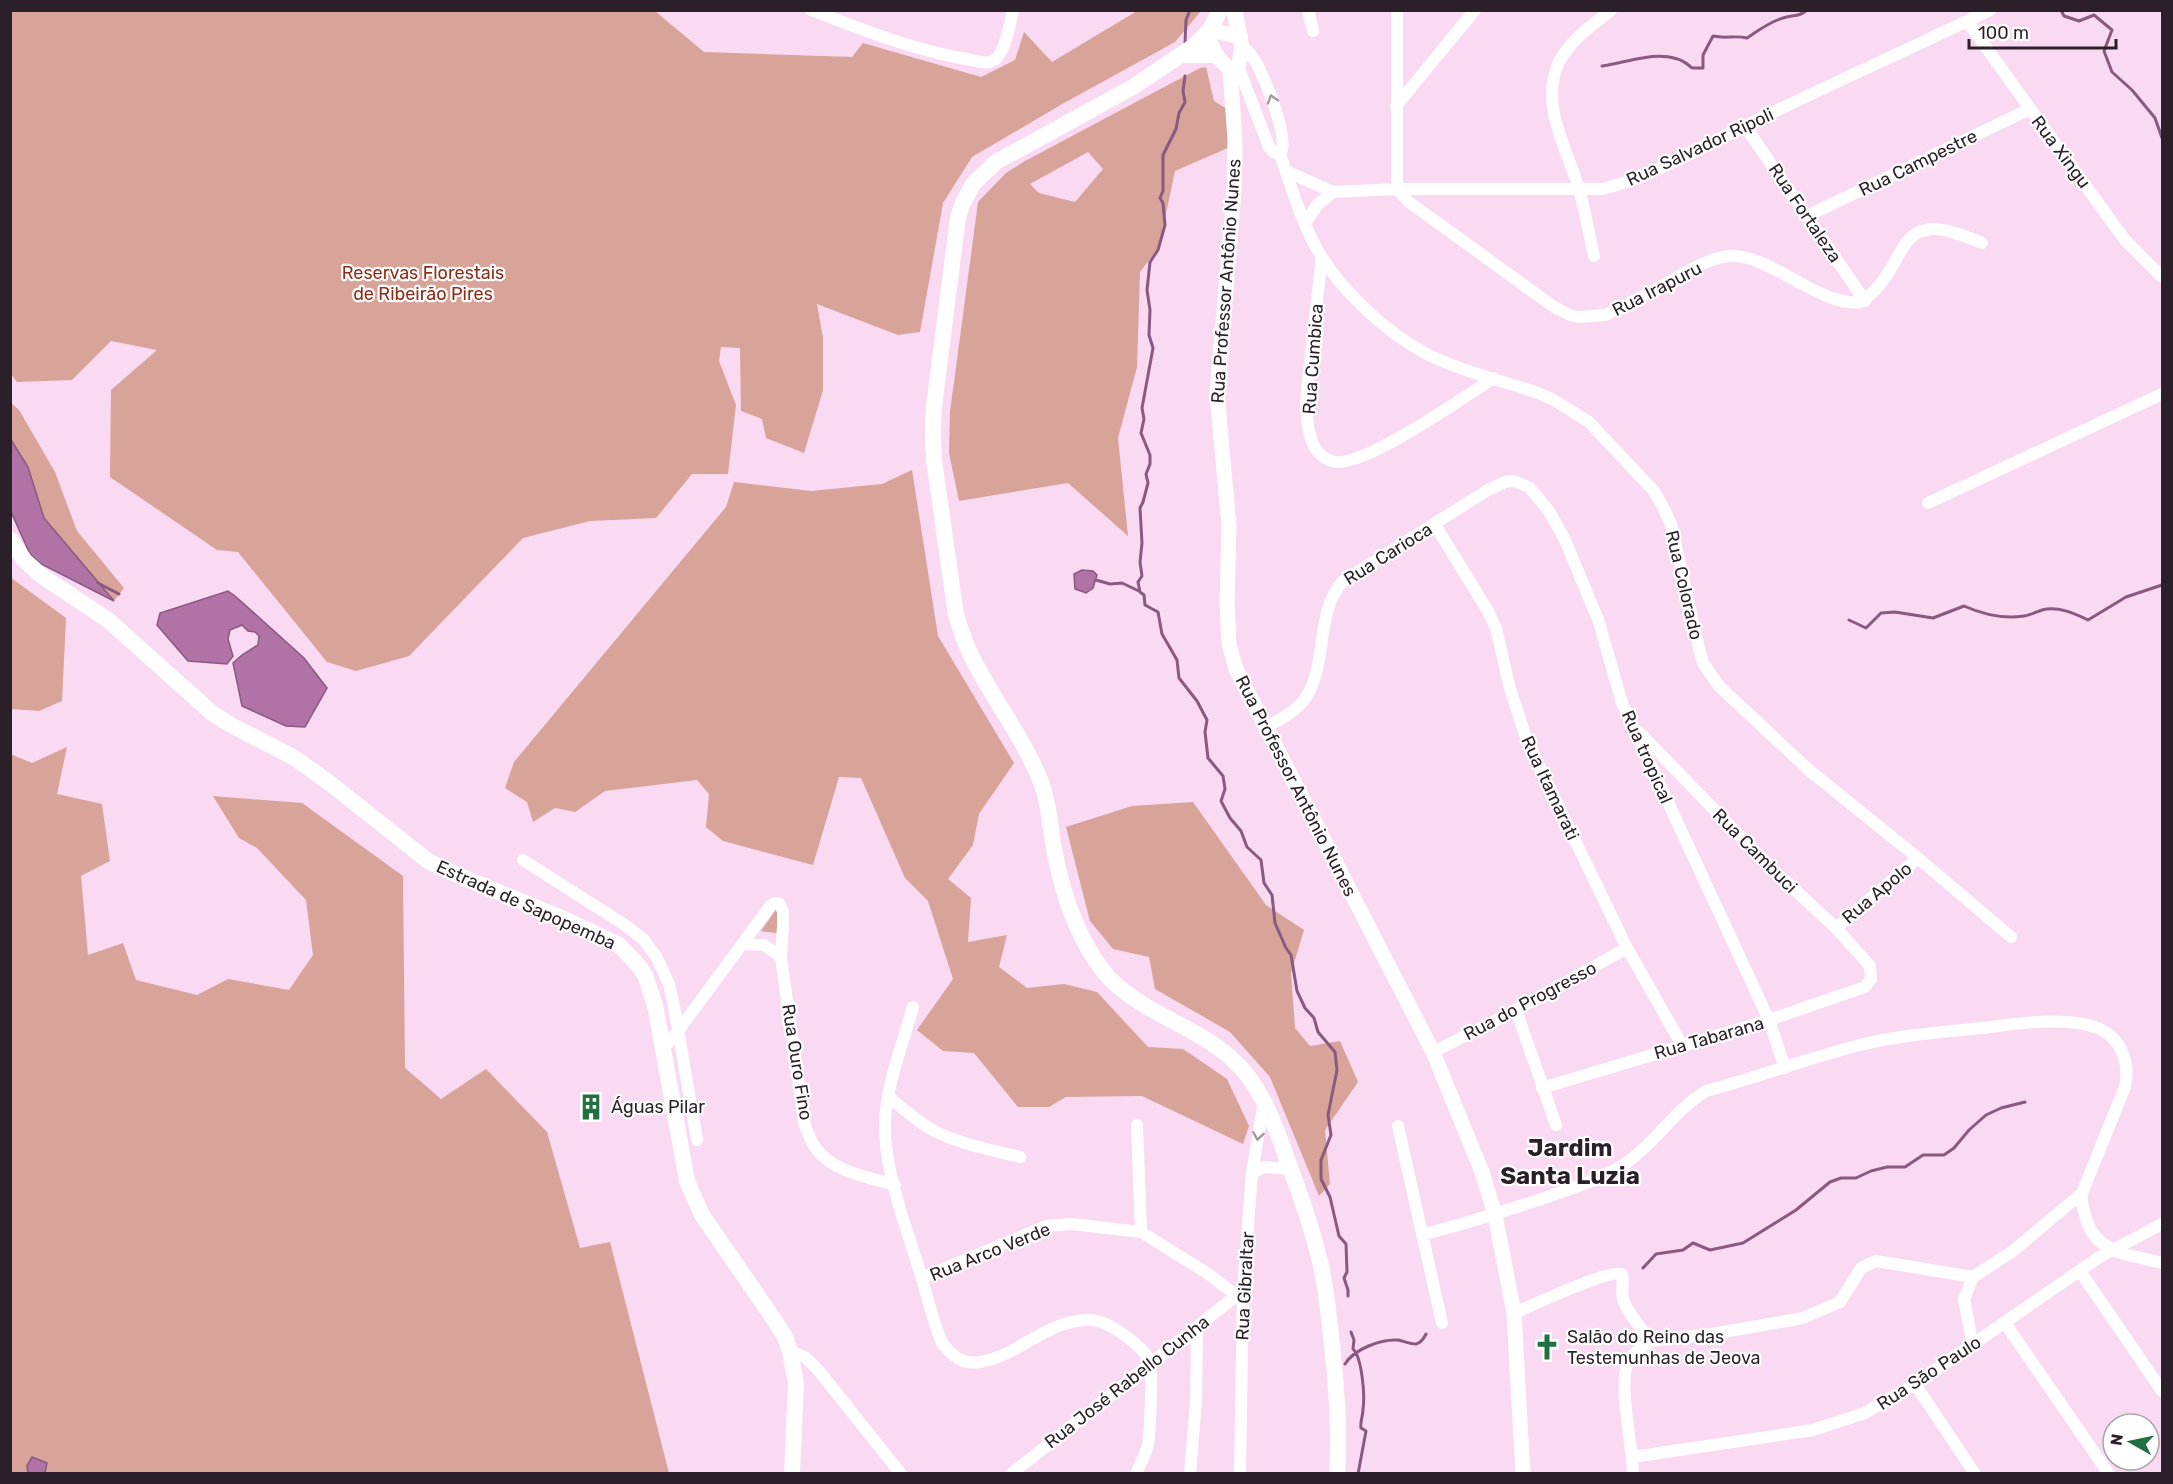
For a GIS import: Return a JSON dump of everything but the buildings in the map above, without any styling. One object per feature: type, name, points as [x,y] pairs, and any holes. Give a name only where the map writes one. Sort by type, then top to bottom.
[{"type":"main road","points":[[1220,10],[1208,32],[1181,55],[1133,87],[996,162],[973,184],[958,217],[934,407],[934,460],[956,615],[974,662],[1031,758],[1042,784],[1049,809],[1055,855],[1064,891],[1087,946],[1104,972],[1124,991],[1215,1045],[1231,1057],[1245,1072],[1264,1100],[1291,1169],[1320,1259],[1338,1400],[1337,1473]]},
{"type":"main road","points":[[1234,10],[1241,41]]},
{"type":"main road","points":[[1181,55],[1216,55]]},
{"type":"main road","name":"Estrada de Sapopemba","points":[[10,538],[25,561],[42,576],[108,620],[212,713],[293,757],[428,861],[619,945],[634,960],[645,975],[655,1005],[687,1181],[702,1215],[773,1318],[790,1352],[796,1383],[792,1473]]},
{"type":"street","points":[[811,10],[865,32],[916,49],[987,63],[994,61],[1002,51],[1013,10]]},
{"type":"street","points":[[1308,10],[1312,32]]},
{"type":"street","points":[[1397,10],[1397,189]]},
{"type":"street","points":[[1396,106],[1474,10]]},
{"type":"street","points":[[1594,256],[1579,189],[1554,119],[1551,103],[1559,62],[1568,48],[1611,10]]},
{"type":"street","name":"Rua Salvador Ripoli","points":[[1286,171],[1333,192],[1397,189],[1602,189],[1631,181],[1990,10]]},
{"type":"street","name":"Rua Xingu","points":[[1967,21],[2126,241],[2163,277]]},
{"type":"street","points":[[1208,32],[1241,41],[1256,62],[1268,86],[1282,139],[1284,148],[1280,154],[1273,152],[1269,147],[1234,68],[1216,55],[1208,32]]},
{"type":"street","name":"Rua Professor Antônio Nunes","points":[[1241,41],[1234,68],[1234,192],[1217,394],[1229,526],[1229,644],[1236,669],[1433,1052],[1482,1172],[1495,1215],[1514,1313],[1523,1473]]},
{"type":"street","name":"Rua Campestre","points":[[1807,216],[2030,109]]},
{"type":"street","name":"Rua Fortaleza","points":[[1745,126],[1865,301]]},
{"type":"street","name":"Rua Colorado","points":[[1280,154],[1305,224],[1322,257],[1354,297],[1394,332],[1425,353],[1554,400],[1589,422],[1653,490],[1662,503],[1671,524],[1700,652],[1708,672],[1719,686],[1810,771],[2011,937]]},
{"type":"street","name":"Rua Irapuru","points":[[1397,189],[1409,202],[1485,258],[1570,315],[1590,318],[1605,315],[1694,269],[1718,258],[1729,256],[1739,256],[1757,262],[1839,300],[1865,301]]},
{"type":"street","points":[[1305,224],[1318,204],[1333,192]]},
{"type":"street","points":[[1865,301],[1885,279],[1906,243],[1912,236],[1924,230],[1934,228],[1948,230],[1982,243]]},
{"type":"street","name":"Rua Cumbica","points":[[1322,257],[1307,390],[1307,420],[1314,448],[1323,458],[1336,462],[1366,456],[1434,417],[1494,378]]},
{"type":"street","points":[[1928,502],[2163,394]]},
{"type":"street","name":"Rua tropical","points":[[1488,490],[1505,482],[1521,483],[1536,493],[1565,540],[1599,622],[1622,703],[1769,1020],[1785,1068]]},
{"type":"street","name":"Rua Carioca","points":[[1266,728],[1293,711],[1303,702],[1311,689],[1323,628],[1335,590],[1354,572],[1488,490]]},
{"type":"street","name":"Rua Itamarati","points":[[1434,525],[1488,611],[1496,628],[1509,685],[1527,741],[1627,948],[1682,1045]]},
{"type":"street","name":"Rua Cambuci","points":[[1632,724],[1766,863],[1836,928],[1870,966],[1871,978]]},
{"type":"street","name":"Rua Apolo","points":[[1836,928],[1918,858]]},
{"type":"street","points":[[523,861],[625,925],[644,940],[657,958],[669,984],[697,1140]]},
{"type":"street","name":"Rua Ouro Fino","points":[[663,1049],[744,944],[771,905],[780,904],[783,912],[781,957],[804,1122],[813,1145],[827,1161],[895,1185]]},
{"type":"street","points":[[744,944],[764,945],[781,957]]},
{"type":"street","name":"Rua do Progresso","points":[[1433,1052],[1516,1010],[1627,948]]},
{"type":"street","name":"Rua Tabarana","points":[[1542,1088],[1769,1020],[1865,987],[1871,978]]},
{"type":"street","points":[[913,1007],[889,1097],[885,1138],[887,1159],[922,1278]]},
{"type":"street","points":[[1516,1010],[1556,1125]]},
{"type":"street","points":[[1422,1235],[1495,1215],[1585,1184],[1620,1167],[1638,1154],[1691,1102],[1706,1091],[1865,1044],[1937,1032],[2025,1023],[2063,1022],[2102,1030],[2121,1050],[2127,1062],[2128,1075],[2120,1105],[2082,1193],[2081,1203],[2090,1233],[2097,1242],[2112,1250],[2163,1263]]},
{"type":"street","points":[[889,1097],[936,1132],[1020,1157]]},
{"type":"street","name":"Rua Gibraltar","points":[[1240,1473],[1240,1293],[1252,1173],[1264,1100]]},
{"type":"street","points":[[1137,1125],[1141,1232]]},
{"type":"street","points":[[1398,1126],[1442,1323]]},
{"type":"street","points":[[1252,1173],[1264,1167],[1291,1169]]},
{"type":"street","points":[[1972,1346],[1964,1299],[1973,1277],[2013,1251],[2082,1193]]},
{"type":"street","name":"Rua Arco Verde","points":[[1150,1362],[1137,1344],[1113,1327],[1092,1319],[1055,1327],[994,1358],[980,1362],[961,1361],[942,1343],[922,1278],[1046,1227],[1072,1224],[1141,1232],[1240,1293]]},
{"type":"street","name":"Rua São Paulo","points":[[1633,1457],[1813,1430],[1865,1413],[1915,1384],[2112,1250],[2163,1224]]},
{"type":"street","points":[[1633,1473],[1624,1379],[1628,1362],[1650,1341],[1712,1334],[1803,1318],[1840,1302],[1861,1268],[1876,1261],[1973,1277]]},
{"type":"street","points":[[2080,1271],[2163,1391]]},
{"type":"street","points":[[1514,1313],[1598,1278],[1620,1273],[1623,1278],[1622,1291],[1625,1302],[1650,1341]]},
{"type":"street","name":"Rua José Rabello Cunha","points":[[1011,1473],[1240,1293]]},
{"type":"street","points":[[2006,1323],[2109,1473]]},
{"type":"street","points":[[1190,1473],[1196,1411],[1197,1328]]},
{"type":"street","points":[[790,1352],[806,1358],[819,1371],[902,1473]]},
{"type":"street","points":[[1136,1473],[1148,1446],[1150,1362]]},
{"type":"street","points":[[1915,1384],[1975,1473]]},
{"type":"green space","name":"Reservas Florestais de Ribeirão Pires","points":[[10,11],[655,11],[704,52],[852,57],[863,43],[981,77],[1015,60],[1024,32],[1052,62],[1137,11],[1201,11],[1175,42],[972,157],[943,203],[920,332],[898,335],[817,304],[823,338],[823,390],[804,453],[766,438],[762,419],[741,411],[740,348],[721,347],[719,361],[736,405],[728,474],[692,474],[656,518],[590,521],[523,538],[409,656],[356,671],[327,662],[238,552],[217,550],[110,477],[111,390],[157,350],[111,341],[72,380],[17,382],[11,374]]},
{"type":"green space","points":[[1206,67],[1214,101],[1227,109],[1230,147],[1175,171],[1159,247],[1140,272],[1137,367],[1118,438],[1128,536],[1068,483],[959,501],[949,453],[950,412],[978,202],[1006,173],[1025,161],[1200,68]],"holes":[[[1088,152],[1103,169],[1075,202],[1039,193],[1030,184]]]},
{"type":"green space","points":[[11,403],[19,410],[55,472],[77,531],[124,588],[114,601],[44,518],[28,467],[11,438]]},
{"type":"green space","points":[[912,470],[938,636],[1014,763],[979,814],[973,845],[948,879],[971,898],[968,942],[1007,935],[999,967],[1027,988],[1064,984],[1097,992],[1148,1047],[1183,1049],[1227,1079],[1249,1126],[1243,1144],[1142,1096],[1066,1097],[1049,1107],[1018,1107],[974,1053],[943,1051],[917,1030],[953,979],[928,901],[905,878],[861,778],[839,777],[813,865],[723,841],[706,827],[709,794],[697,780],[605,791],[575,812],[555,808],[533,822],[527,802],[505,788],[514,762],[726,507],[734,482],[811,491],[882,484]]},
{"type":"green space","points":[[10,577],[66,618],[62,701],[39,711],[11,709]]},
{"type":"green space","points":[[67,747],[57,794],[102,804],[110,861],[81,876],[88,955],[123,943],[136,980],[197,995],[228,979],[289,990],[313,955],[306,900],[257,848],[239,838],[213,796],[302,803],[403,876],[405,1068],[441,1099],[486,1069],[547,1132],[580,1248],[610,1242],[669,1473],[11,1473],[10,754],[32,763]]},
{"type":"green space","points":[[1193,802],[1266,905],[1304,930],[1291,973],[1295,1028],[1310,1046],[1340,1041],[1358,1082],[1325,1130],[1330,1184],[1319,1196],[1270,1077],[1230,1032],[1155,989],[1149,957],[1113,949],[1090,921],[1066,827],[1132,806]]},
{"type":"green space","points":[[778,907],[782,939],[776,933],[761,931]]},
{"type":"shaded area","points":[[10,438],[28,467],[44,518],[114,601],[41,564],[30,554],[11,512]]},
{"type":"shaded area","points":[[1082,570],[1093,571],[1097,575],[1093,588],[1086,593],[1075,589],[1074,574]]},
{"type":"shaded area","points":[[228,591],[304,658],[327,688],[305,727],[286,726],[242,706],[233,663],[258,645],[259,636],[255,632],[248,631],[242,625],[230,630],[228,639],[233,656],[227,664],[188,661],[157,625],[160,613]]},
{"type":"shaded area","points":[[32,1457],[47,1463],[45,1473],[28,1473],[27,1466]]},
{"type":"waterway","points":[[1185,43],[1186,20],[1190,10]]},
{"type":"waterway","points":[[1602,66],[1661,56],[1683,61],[1692,68],[1703,68],[1703,55],[1713,36],[1747,38],[1764,26],[1786,17],[1799,15],[1807,10]]},
{"type":"waterway","points":[[2061,10],[2064,16],[2079,21],[2094,15],[2112,30],[2104,51],[2112,72],[2132,90],[2155,118],[2162,138]]},
{"type":"waterway","points":[[1185,76],[1183,91],[1185,102],[1179,113],[1176,129],[1163,155],[1163,191],[1160,198],[1163,203],[1165,225],[1158,250],[1150,262],[1147,290],[1150,310],[1149,335],[1153,348],[1142,408],[1144,419],[1141,433],[1150,455],[1150,464],[1146,474],[1148,483],[1140,508],[1142,576],[1138,582],[1140,592],[1144,595],[1145,605],[1158,612],[1162,634],[1177,660],[1179,678],[1197,701],[1207,720],[1205,732],[1208,758],[1223,776],[1225,789],[1221,801],[1230,818],[1241,831],[1247,847],[1261,860],[1264,883],[1272,895],[1275,923],[1291,955],[1297,991],[1305,1008],[1314,1018],[1318,1032],[1335,1052],[1337,1070],[1328,1115],[1331,1135],[1321,1160],[1321,1179],[1330,1197],[1339,1236],[1346,1244],[1347,1272],[1344,1278],[1348,1296]]},
{"type":"waterway","points":[[1096,580],[1110,584],[1122,583],[1139,591]]},
{"type":"waterway","points":[[98,583],[119,594]]},
{"type":"waterway","points":[[1849,620],[1866,628],[1881,613],[1895,612],[1933,618],[1964,606],[2009,617],[2054,609],[2088,620],[2126,597],[2162,585]]},
{"type":"waterway","points":[[1643,1268],[1656,1254],[1683,1250],[1693,1243],[1710,1250],[1743,1243],[1796,1210],[1830,1182],[1841,1178],[1856,1178],[1887,1167],[1905,1167],[1923,1155],[1944,1155],[1954,1148],[1986,1115],[2001,1108],[2025,1102]]},
{"type":"waterway","points":[[1351,1332],[1363,1386],[1364,1403],[1361,1428],[1366,1431],[1358,1474]]},
{"type":"waterway","points":[[1345,1364],[1355,1354],[1376,1343],[1398,1340],[1416,1344],[1426,1334]]},
{"type":"place","name":"Águas Pilar","points":[[591,1107]]},
{"type":"place","name":"Salão do Reino das Testemunhas de Jeova","points":[[1547,1347]]},
{"type":"district","name":"Jardim Santa Luzia","points":[[1570,1162]]}]
